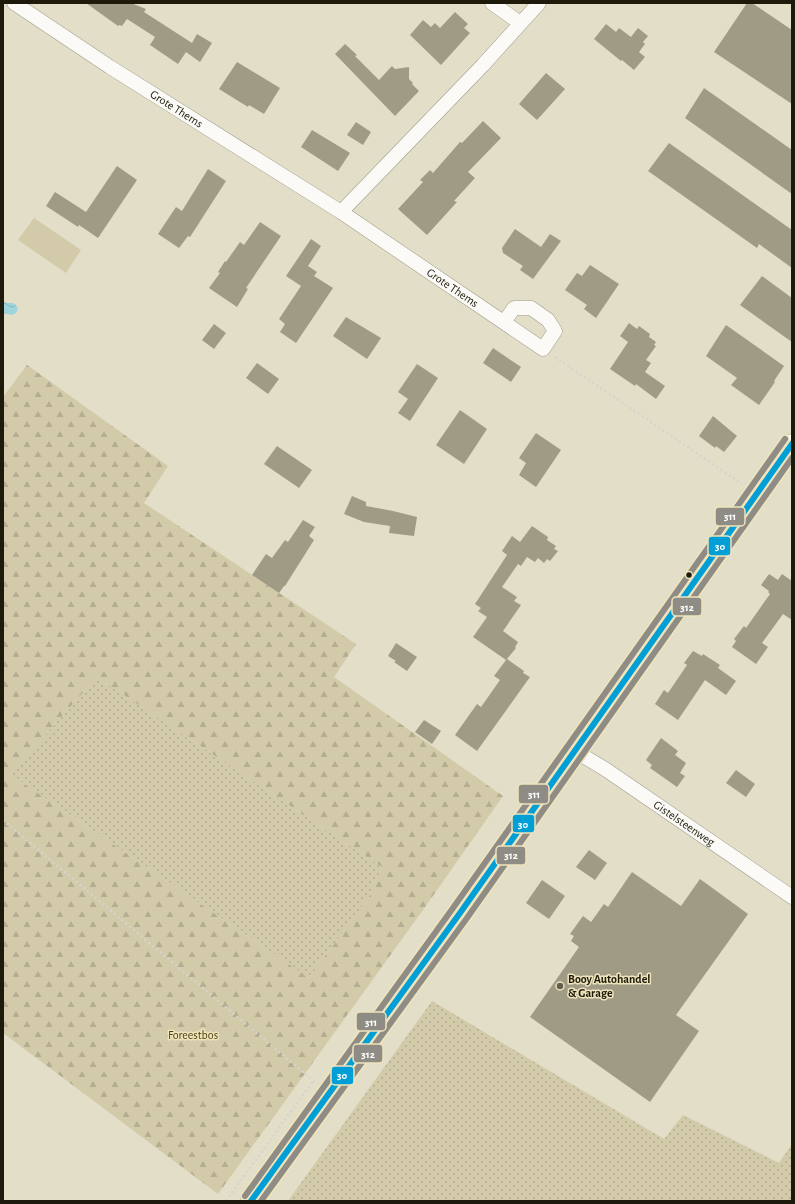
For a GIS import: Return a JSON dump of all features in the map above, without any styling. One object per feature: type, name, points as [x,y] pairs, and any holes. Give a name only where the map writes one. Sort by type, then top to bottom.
[{"type":"main road","points":[[251,1201],[422,965],[792,444]]},
{"type":"street","name":"Grote Thems","points":[[14,3],[110,67],[341,212],[543,349]]},
{"type":"street","points":[[492,3],[520,23]]},
{"type":"street","points":[[341,212],[483,65],[539,3]]},
{"type":"street","points":[[504,322],[514,308],[531,308],[548,320],[555,331],[543,349]]},
{"type":"street","name":"Gistelsteenweg","points":[[575,750],[792,897]]},
{"type":"path","points":[[543,349],[756,494]]},
{"type":"path","points":[[3,820],[329,1093]]},
{"type":"path","points":[[226,1201],[313,1081]]},
{"type":"green space","points":[[34,218],[81,250],[66,273],[18,240]]},
{"type":"green space","name":"Foreestbos","points":[[27,365],[168,466],[144,503],[356,644],[334,677],[503,796],[423,910],[218,1194],[3,1033],[3,397]],"holes":[[[97,677],[382,867],[369,897],[309,978],[10,774]]]},
{"type":"green space","points":[[97,677],[382,867],[369,897],[309,978],[10,774]]},
{"type":"green space","points":[[432,1001],[664,1139],[683,1115],[779,1163],[792,1144],[792,1201],[288,1201]]},
{"type":"water","points":[[3,300],[6,303],[13,303],[16,305],[18,309],[16,313],[12,315],[3,313]]},
{"type":"building","points":[[86,3],[131,3],[146,9],[144,12],[192,43],[197,34],[212,43],[200,62],[186,52],[178,64],[150,45],[155,37],[127,19],[122,26],[118,26]]},
{"type":"building","points":[[747,3],[752,3],[792,30],[792,104],[714,52]]},
{"type":"building","points":[[455,12],[468,24],[464,28],[470,33],[441,65],[410,35],[423,20],[431,27],[435,23],[440,28]]},
{"type":"building","points":[[606,24],[616,32],[619,28],[631,37],[638,28],[648,36],[643,42],[645,44],[639,52],[645,57],[634,70],[594,39]]},
{"type":"building","points":[[345,44],[379,80],[392,66],[395,69],[409,67],[409,79],[419,91],[395,116],[335,54]]},
{"type":"building","points":[[237,62],[280,88],[264,114],[249,105],[248,107],[219,89]]},
{"type":"building","points":[[546,73],[565,89],[537,120],[519,104]]},
{"type":"building","points":[[704,88],[792,150],[792,194],[685,118]]},
{"type":"building","points":[[483,121],[501,138],[468,172],[475,178],[454,201],[457,202],[427,235],[398,209],[423,182],[420,180],[430,170],[433,173],[460,142],[462,143]]},
{"type":"building","points":[[356,122],[371,132],[363,145],[347,135]]},
{"type":"building","points":[[312,130],[350,153],[338,171],[301,147]]},
{"type":"building","points":[[669,143],[792,230],[792,268],[759,244],[757,248],[648,171]]},
{"type":"building","points":[[117,166],[137,180],[98,238],[46,206],[55,192],[86,212]]},
{"type":"building","points":[[208,169],[226,181],[190,237],[188,236],[179,248],[158,234],[176,207],[182,211]]},
{"type":"building","points":[[260,222],[281,236],[246,288],[248,289],[237,307],[209,288],[220,273],[218,272],[225,261],[226,262],[240,242],[244,245]]},
{"type":"building","points":[[515,229],[541,247],[550,234],[561,241],[533,279],[520,270],[523,266],[503,253],[502,248]]},
{"type":"building","points":[[311,239],[321,246],[308,266],[317,272],[314,276],[333,288],[296,343],[280,332],[285,324],[279,319],[301,286],[286,276]]},
{"type":"building","points":[[590,265],[619,284],[596,318],[584,309],[587,305],[565,290],[577,273],[582,276]]},
{"type":"building","points":[[762,276],[792,298],[792,342],[740,305]]},
{"type":"building","points":[[346,317],[381,338],[367,359],[333,336]]},
{"type":"building","points":[[629,323],[637,329],[639,326],[650,334],[649,337],[656,342],[654,345],[656,346],[646,360],[651,363],[645,372],[665,386],[656,399],[636,384],[635,386],[610,369],[628,342],[620,336]]},
{"type":"building","points":[[214,324],[226,333],[214,349],[202,340]]},
{"type":"building","points":[[726,325],[784,366],[759,405],[731,385],[737,378],[706,356]]},
{"type":"building","points":[[493,348],[521,367],[511,382],[483,363]]},
{"type":"building","points":[[257,363],[279,379],[268,394],[246,378]]},
{"type":"building","points":[[417,364],[438,378],[410,421],[398,413],[408,399],[398,392]]},
{"type":"building","points":[[460,410],[487,429],[464,464],[436,445]]},
{"type":"building","points":[[713,416],[737,436],[724,452],[716,446],[715,448],[699,436]]},
{"type":"building","points":[[536,433],[561,450],[536,487],[519,475],[526,463],[519,458]]},
{"type":"building","points":[[277,446],[312,470],[299,488],[264,464]]},
{"type":"building","points":[[352,496],[366,502],[366,506],[417,517],[414,536],[389,533],[390,526],[364,522],[344,514]]},
{"type":"building","points":[[303,520],[315,527],[309,536],[314,540],[279,593],[252,575],[266,554],[272,558],[285,540],[288,542]]},
{"type":"building","points":[[532,526],[548,537],[547,540],[556,546],[554,549],[558,551],[550,561],[547,559],[544,563],[538,558],[535,562],[527,557],[521,566],[518,564],[502,587],[517,597],[514,601],[521,605],[503,631],[518,642],[515,647],[516,648],[507,659],[530,677],[477,751],[455,735],[477,704],[481,707],[500,680],[494,676],[506,660],[473,637],[487,617],[478,611],[481,608],[475,604],[507,555],[502,551],[512,536],[520,542]]},
{"type":"building","points":[[769,574],[778,580],[782,574],[792,581],[792,620],[783,614],[762,643],[768,647],[756,664],[732,647],[736,641],[734,639],[744,626],[746,628],[770,594],[768,592],[769,591],[761,585]]},
{"type":"building","points":[[396,643],[417,657],[407,671],[388,656]]},
{"type":"building","points":[[693,651],[702,656],[703,654],[720,665],[718,668],[736,681],[726,695],[705,680],[678,720],[655,704],[664,690],[668,693],[687,665],[684,663]]},
{"type":"building","points":[[424,720],[441,731],[432,744],[415,732]]},
{"type":"building","points":[[661,738],[678,751],[675,755],[686,763],[680,773],[685,776],[677,787],[650,768],[652,765],[646,760]]},
{"type":"building","points":[[736,770],[755,784],[746,797],[726,783]]},
{"type":"building","points":[[589,850],[607,863],[595,880],[576,867]]},
{"type":"building","points":[[632,872],[681,906],[700,879],[748,914],[676,1015],[699,1031],[650,1102],[530,1017],[579,947],[571,941],[574,936],[570,934],[583,916],[591,922],[604,904],[608,907]]},
{"type":"building","points":[[542,880],[565,896],[549,919],[526,903]]},
{"type":"transit line","name":"311","points":[[245,1196],[453,908],[785,439]]},
{"type":"transit line","name":"30","points":[[251,1201],[460,913],[792,444]]},
{"type":"transit line","name":"312","points":[[261,1201],[467,918],[792,458]]},
{"type":"place","name":"Booy Autohandel & Garage","points":[[560,986]]}]
